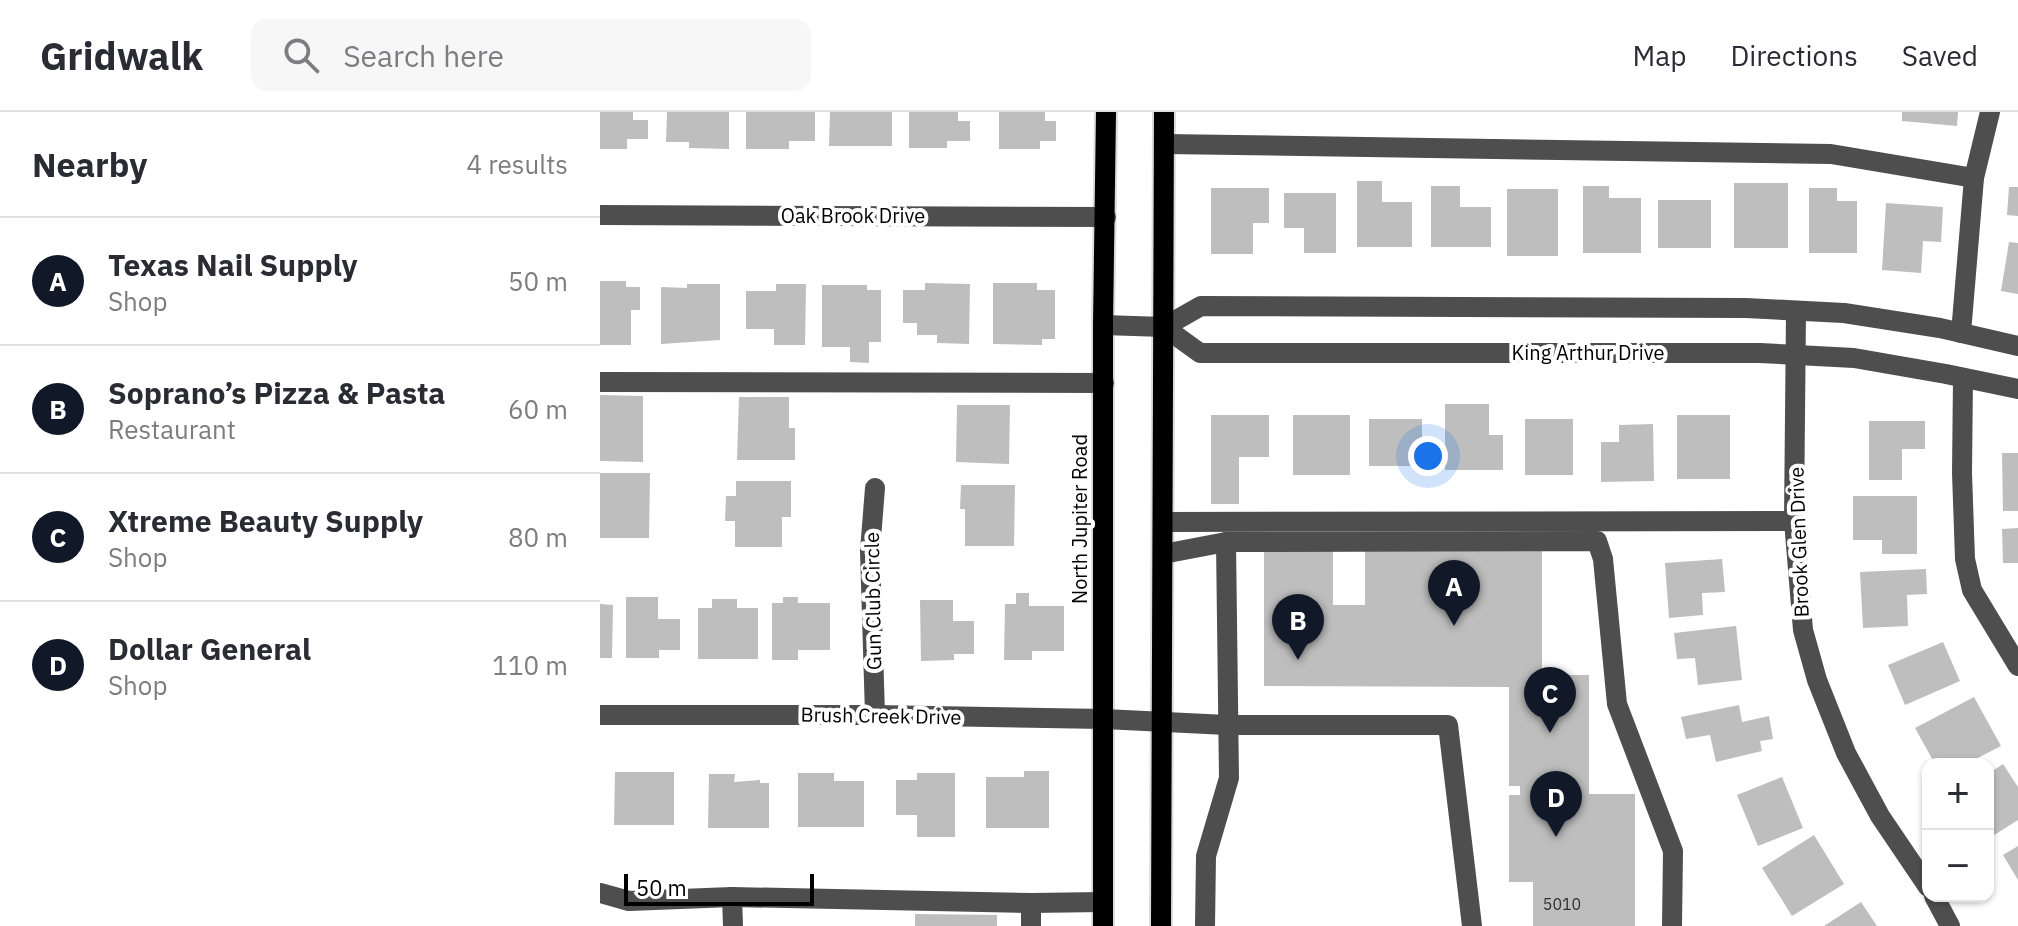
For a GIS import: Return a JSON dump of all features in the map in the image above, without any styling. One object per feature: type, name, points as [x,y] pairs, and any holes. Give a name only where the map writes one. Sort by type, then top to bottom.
[{"type":"main road","name":"North Jupiter Road","points":[[1103,926],[1106,112]]},
{"type":"main road","points":[[1161,926],[1164,112]]},
{"type":"street","points":[[1961,333],[1974,178],[1990,112]]},
{"type":"street","points":[[1164,144],[1831,154],[1974,178]]},
{"type":"street","name":"Oak Brook Drive","points":[[600,215],[1106,217]]},
{"type":"street","points":[[1103,325],[1164,327],[1201,306],[1746,308],[1844,313],[2018,346]]},
{"type":"street","name":"Brook Glen Drive","points":[[1796,311],[1794,521],[1803,630],[1817,680],[1846,753],[1880,816],[1922,878]]},
{"type":"street","name":"King Arthur Drive","points":[[1164,327],[1200,353],[1760,353],[1854,358],[2018,389]]},
{"type":"street","points":[[1963,378],[1965,559],[1972,590],[2018,666]]},
{"type":"street","points":[[600,382],[1104,383]]},
{"type":"street","name":"Gun Club Circle","points":[[875,488],[870,551],[875,715]]},
{"type":"street","points":[[1163,522],[1794,521]]},
{"type":"street","points":[[1163,554],[1226,542],[1597,541],[1603,559],[1617,704],[1673,851],[1672,926]]},
{"type":"street","points":[[1205,926],[1206,856],[1229,778],[1226,542]]},
{"type":"street","name":"Brush Creek Drive","points":[[600,715],[875,715],[1104,719],[1227,725],[1448,725],[1472,926]]},
{"type":"street","points":[[600,893],[629,901],[732,897],[1103,902]]},
{"type":"street","points":[[732,897],[733,926]]},
{"type":"street","points":[[1937,902],[1950,926]]},
{"type":"street","points":[[1031,903],[1031,926]]},
{"type":"building","points":[[600,112],[633,112],[633,120],[648,120],[648,139],[627,139],[627,149],[600,149]]},
{"type":"building","points":[[667,112],[729,112],[729,149],[689,148],[689,142],[666,142]]},
{"type":"building","points":[[746,112],[815,112],[815,141],[789,141],[789,149],[746,149]]},
{"type":"building","points":[[830,112],[892,112],[892,146],[829,146]]},
{"type":"building","points":[[909,112],[958,112],[958,121],[970,121],[970,141],[947,141],[947,148],[909,148]]},
{"type":"building","points":[[999,112],[1045,112],[1045,121],[1056,121],[1056,141],[1040,141],[1040,149],[999,149]]},
{"type":"building","points":[[1902,112],[1958,112],[1957,126],[1902,121]]},
{"type":"building","points":[[1357,181],[1382,181],[1382,202],[1412,202],[1412,247],[1357,247]]},
{"type":"building","points":[[1734,183],[1788,183],[1788,248],[1734,248]]},
{"type":"building","points":[[1431,186],[1460,186],[1460,207],[1491,207],[1491,247],[1431,247]]},
{"type":"building","points":[[1583,186],[1609,186],[1609,198],[1641,198],[1641,253],[1583,253]]},
{"type":"building","points":[[2009,187],[2018,187],[2018,216],[2007,215]]},
{"type":"building","points":[[1211,188],[1269,188],[1269,223],[1253,223],[1253,254],[1211,254]]},
{"type":"building","points":[[1809,188],[1837,188],[1837,201],[1857,201],[1857,253],[1809,253]]},
{"type":"building","points":[[1507,189],[1558,189],[1558,256],[1507,256]]},
{"type":"building","points":[[1284,193],[1336,193],[1336,253],[1304,253],[1304,228],[1284,228]]},
{"type":"building","points":[[1658,200],[1711,200],[1711,248],[1658,248]]},
{"type":"building","points":[[1886,203],[1943,207],[1941,242],[1923,241],[1921,273],[1882,270]]},
{"type":"building","points":[[2009,242],[2018,243],[2018,294],[2001,291]]},
{"type":"building","points":[[600,281],[626,281],[626,287],[640,287],[640,310],[631,310],[631,345],[600,345]]},
{"type":"building","points":[[925,283],[970,284],[969,344],[937,343],[937,335],[917,335],[917,323],[903,323],[903,290],[925,290]]},
{"type":"building","points":[[993,283],[1037,283],[1037,290],[1055,290],[1055,339],[1042,339],[1042,345],[993,344]]},
{"type":"building","points":[[687,284],[720,284],[720,340],[661,344],[661,287],[687,288]]},
{"type":"building","points":[[776,284],[806,284],[805,345],[774,345],[774,329],[746,329],[746,291],[776,291]]},
{"type":"building","points":[[822,285],[867,285],[867,290],[881,290],[881,342],[869,342],[869,363],[850,362],[850,347],[822,347]]},
{"type":"building","points":[[600,395],[643,396],[643,462],[600,461]]},
{"type":"building","points":[[739,397],[789,397],[789,428],[795,428],[795,460],[737,460]]},
{"type":"building","points":[[1445,404],[1489,404],[1489,435],[1503,435],[1503,470],[1445,470]]},
{"type":"building","points":[[957,405],[1010,405],[1009,464],[956,462]]},
{"type":"building","points":[[1211,415],[1269,415],[1269,457],[1239,457],[1239,504],[1211,504]]},
{"type":"building","points":[[1293,415],[1350,415],[1350,475],[1293,475]]},
{"type":"building","points":[[1677,415],[1730,415],[1730,479],[1677,479]]},
{"type":"building","points":[[1369,419],[1422,419],[1422,466],[1369,466]]},
{"type":"building","points":[[1525,419],[1573,419],[1573,475],[1525,475]]},
{"type":"building","points":[[1869,421],[1925,421],[1925,449],[1902,449],[1902,480],[1869,480]]},
{"type":"building","points":[[1653,424],[1654,481],[1601,482],[1601,442],[1619,442],[1619,425]]},
{"type":"building","points":[[2002,453],[2018,453],[2018,511],[2003,511]]},
{"type":"building","points":[[600,473],[650,473],[649,538],[600,538]]},
{"type":"building","points":[[736,481],[791,481],[791,517],[782,517],[782,547],[735,547],[735,521],[725,521],[726,496],[736,496]]},
{"type":"building","points":[[961,485],[1015,485],[1014,546],[965,546],[965,509],[960,509]]},
{"type":"building","points":[[1853,496],[1917,496],[1917,554],[1882,554],[1882,540],[1853,540]]},
{"type":"building","points":[[2018,528],[2018,563],[2003,563],[2002,529]]},
{"type":"building","points":[[1365,548],[1542,548],[1542,675],[1589,675],[1589,794],[1635,794],[1635,926],[1533,926],[1533,882],[1509,882],[1509,795],[1520,795],[1520,786],[1509,786],[1509,687],[1264,686],[1264,549],[1333,549],[1333,605],[1365,605]]},
{"type":"building","points":[[1722,559],[1725,592],[1702,593],[1703,615],[1669,618],[1665,563]]},
{"type":"building","points":[[1926,569],[1927,594],[1907,595],[1908,626],[1863,628],[1860,572]]},
{"type":"building","points":[[1016,593],[1029,593],[1029,606],[1064,606],[1064,651],[1032,651],[1032,660],[1004,660],[1005,604],[1016,604]]},
{"type":"building","points":[[626,597],[658,597],[658,619],[680,619],[680,650],[659,650],[659,658],[626,658]]},
{"type":"building","points":[[783,597],[798,597],[798,603],[830,603],[830,650],[798,650],[798,660],[772,660],[772,603],[783,603]]},
{"type":"building","points":[[712,599],[737,599],[737,608],[758,608],[758,659],[698,659],[698,608],[712,608]]},
{"type":"building","points":[[920,600],[953,600],[953,621],[974,621],[974,654],[954,654],[954,660],[921,661]]},
{"type":"building","points":[[600,604],[613,605],[612,658],[600,658]]},
{"type":"building","points":[[1736,626],[1742,680],[1698,685],[1695,658],[1677,659],[1674,633]]},
{"type":"building","points":[[1943,642],[1960,681],[1905,705],[1888,665]]},
{"type":"building","points":[[1974,697],[2001,746],[1978,758],[1932,758],[1915,728]]},
{"type":"building","points":[[1739,705],[1742,722],[1769,716],[1773,739],[1760,741],[1762,751],[1716,762],[1710,735],[1686,739],[1681,717]]},
{"type":"building","points":[[2003,764],[2018,787],[2018,820],[1994,835],[1994,830],[1994,770]]},
{"type":"building","points":[[1024,771],[1049,771],[1049,828],[986,828],[986,777],[1024,777]]},
{"type":"building","points":[[615,772],[674,772],[674,825],[614,825]]},
{"type":"building","points":[[798,773],[834,773],[834,781],[864,781],[864,827],[798,827]]},
{"type":"building","points":[[917,773],[955,773],[955,837],[917,837],[917,815],[896,815],[896,780],[917,780]]},
{"type":"building","points":[[709,774],[735,774],[734,782],[760,780],[760,783],[769,783],[769,828],[708,828]]},
{"type":"building","points":[[1782,777],[1803,828],[1758,846],[1737,795]]},
{"type":"building","points":[[1814,835],[1844,884],[1792,916],[1762,868]]},
{"type":"building","points":[[2018,846],[2018,880],[2003,855]]},
{"type":"building","points":[[1861,902],[1877,926],[1824,926]]},
{"type":"building","points":[[915,914],[997,915],[997,926],[915,926]]},
{"type":"place","name":"Texas Nail Supply","points":[[1454,626]]},
{"type":"place","name":"Soprano’s Pizza & Pasta","points":[[1298,660]]},
{"type":"place","name":"Xtreme Beauty Supply","points":[[1550,733]]},
{"type":"place","name":"Dollar General","points":[[1556,837]]}]
